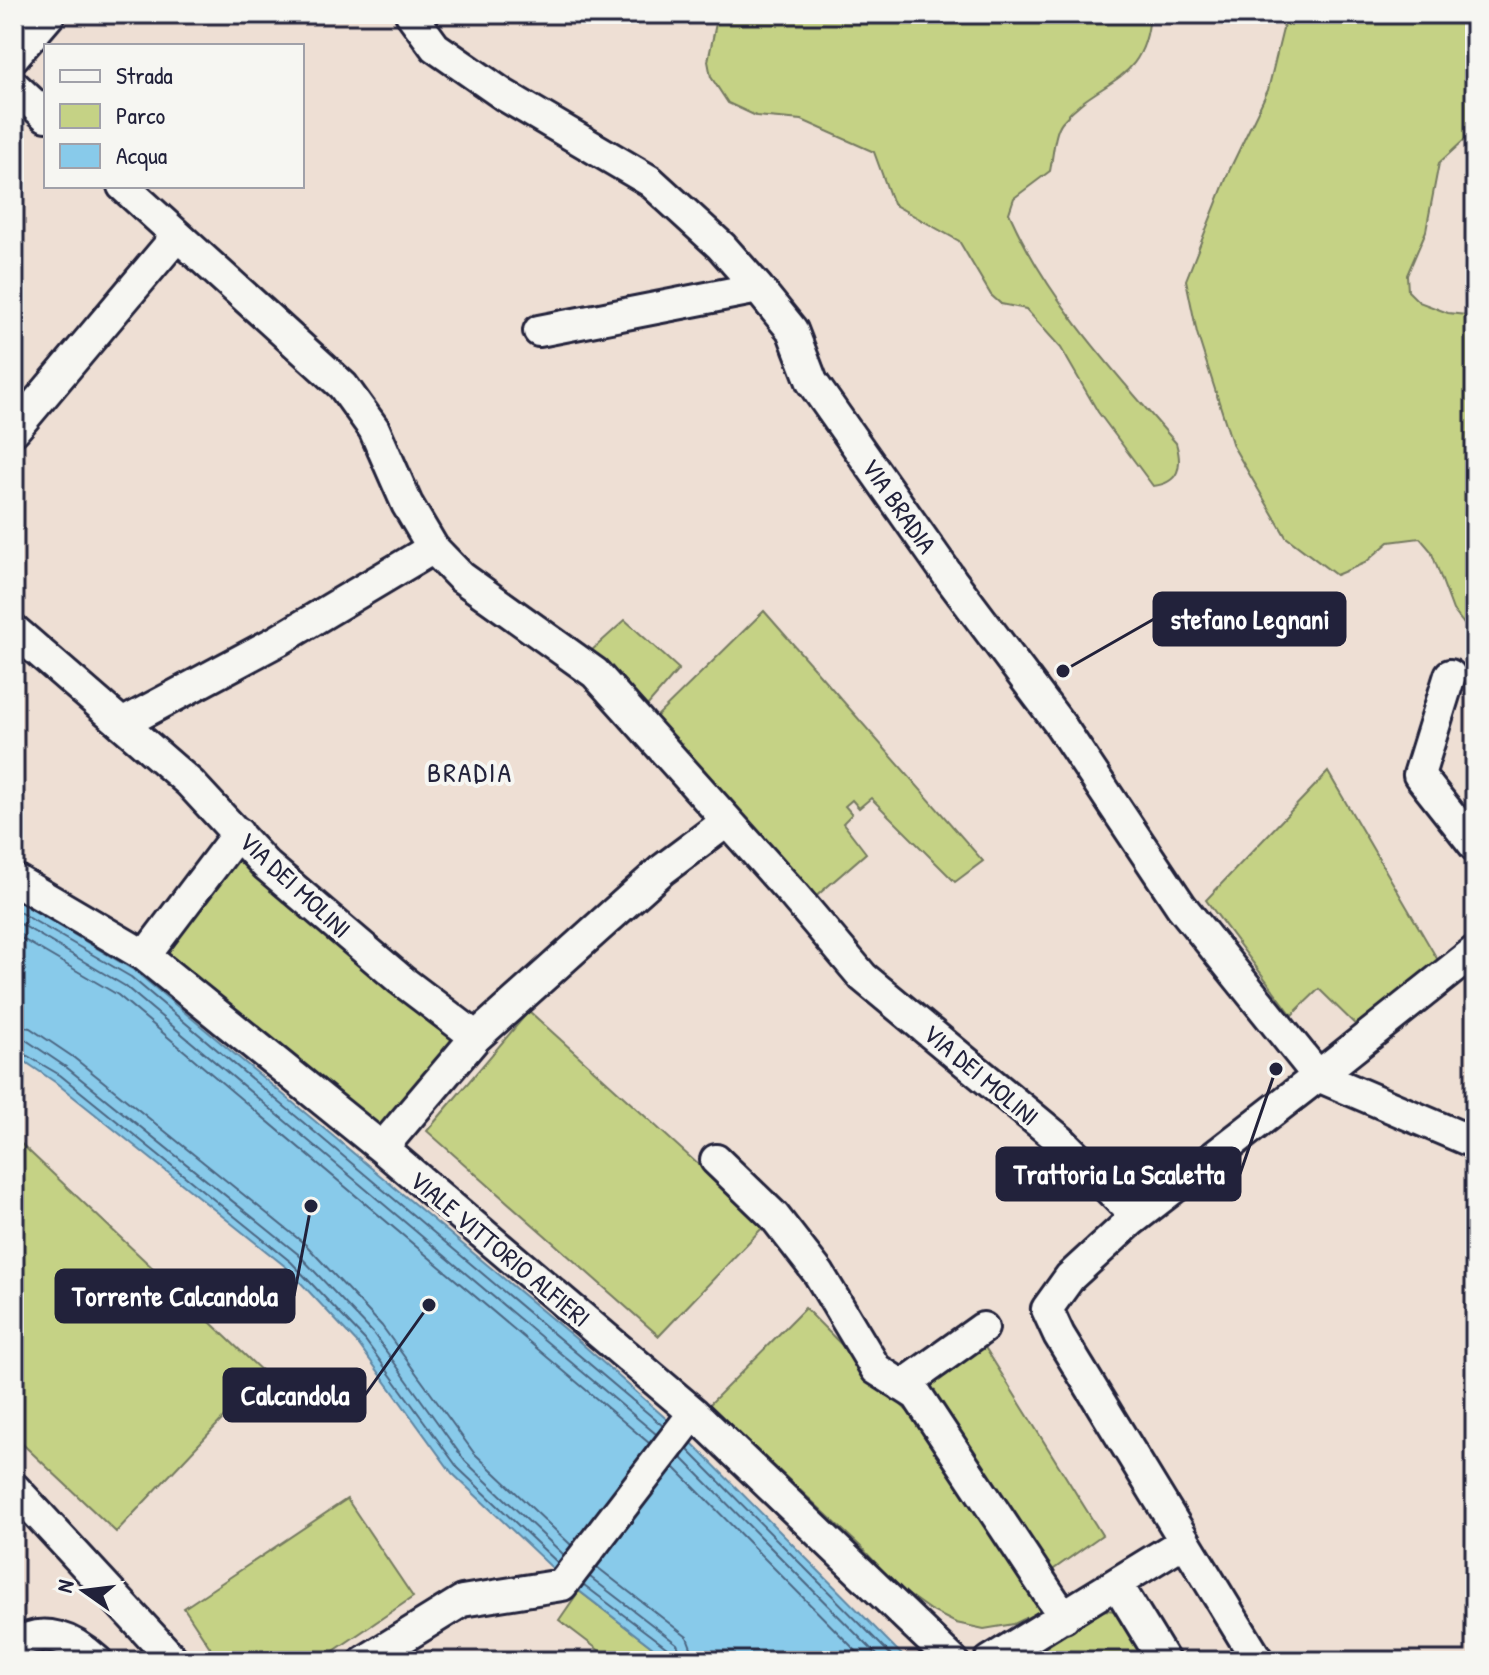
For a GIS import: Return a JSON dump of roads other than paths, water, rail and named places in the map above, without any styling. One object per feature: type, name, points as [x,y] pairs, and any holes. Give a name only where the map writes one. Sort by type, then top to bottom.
[{"type":"street","points":[[14,56],[50,14]]},
{"type":"street","name":"VIA BRADIA","points":[[411,14],[435,47],[504,95],[650,181],[721,246],[758,288],[792,330],[812,382],[952,581],[1061,726],[1181,906],[1318,1076],[1475,1143]]},
{"type":"street","points":[[14,86],[44,114]]},
{"type":"street","name":"VIA DEI MOLINI","points":[[125,188],[343,386],[374,429],[407,504],[433,548],[461,577],[595,673],[863,977],[1060,1140],[1126,1206],[1131,1221]]},
{"type":"street","points":[[14,430],[177,236]]},
{"type":"street","points":[[539,331],[758,288]]},
{"type":"street","points":[[122,724],[279,640],[433,548]]},
{"type":"street","name":"VIA DEI MOLINI","points":[[14,630],[190,783],[266,865],[476,1037]]},
{"type":"street","points":[[1450,675],[1419,775],[1475,846]]},
{"type":"street","points":[[382,1148],[476,1037],[662,870],[726,822]]},
{"type":"street","points":[[145,956],[238,833]]},
{"type":"street","name":"VIALE VITTORIO ALFIERI","points":[[14,879],[145,956],[382,1148],[694,1413],[953,1661]]},
{"type":"street","points":[[1258,1661],[1059,1335],[1047,1309],[1058,1289],[1131,1221],[1475,951]]},
{"type":"street","points":[[716,1160],[774,1216],[819,1274],[876,1369],[917,1395],[1064,1617]]},
{"type":"street","points":[[902,1386],[983,1328]]},
{"type":"street","points":[[365,1661],[462,1601],[562,1585],[694,1413]]},
{"type":"street","points":[[14,1488],[174,1661]]},
{"type":"street","points":[[990,1661],[1185,1541]]},
{"type":"street","points":[[1117,1584],[1164,1661]]},
{"type":"street","points":[[14,1646],[34,1635],[48,1635],[70,1641],[97,1661]]},
{"type":"water","points":[[14,899],[135,971],[581,1343],[680,1431],[908,1661],[670,1661],[565,1580],[452,1473],[359,1345],[286,1267],[55,1082],[14,1054]]},
{"type":"place","name":"stefano Legnani","points":[[1063,671]]},
{"type":"place","name":"Trattoria La Scaletta","points":[[1276,1069]]},
{"type":"place","name":"Torrente Calcandola","points":[[311,1206]]},
{"type":"place","name":"Calcandola","points":[[429,1305]]},
{"type":"district","name":"BRADIA","points":[[470,772]]}]
